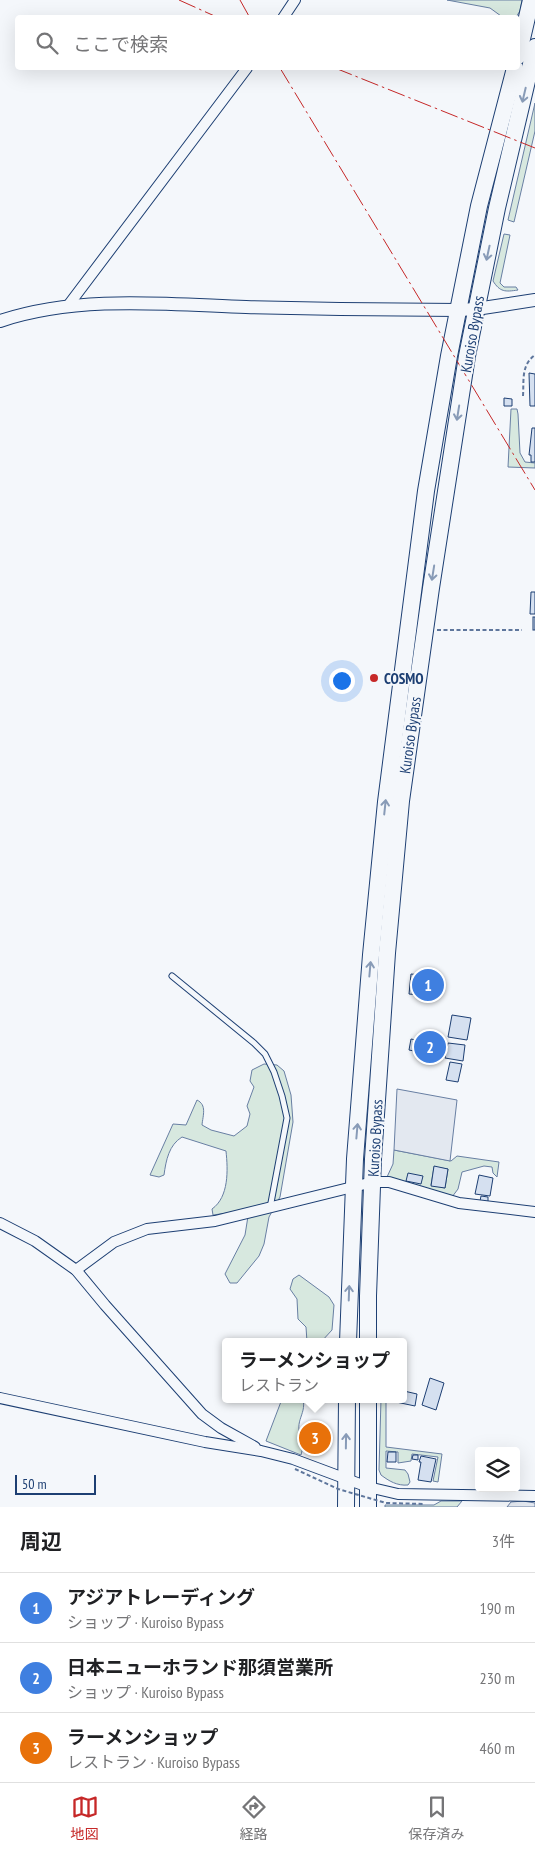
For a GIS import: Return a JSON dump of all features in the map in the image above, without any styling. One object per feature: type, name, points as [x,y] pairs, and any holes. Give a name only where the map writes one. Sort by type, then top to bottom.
[{"type":"highway","points":[[520,47],[531,0]]},
{"type":"highway","name":"Kuroiso Bypass","points":[[368,1338],[373,1182],[387,953],[400,811],[425,630],[476,309],[535,47]]},
{"type":"highway","name":"Kuroiso Bypass","points":[[348,1338],[354,1188],[368,994],[386,802],[426,491],[479,206],[514,70]]},
{"type":"highway","points":[[346,1507],[347,1403]]},
{"type":"highway","points":[[368,1403],[368,1507]]},
{"type":"street","points":[[285,15],[296,0]]},
{"type":"street","points":[[67,307],[245,70]]},
{"type":"street","points":[[0,321],[24,314],[67,307],[144,303],[298,308],[459,310],[535,300]]},
{"type":"street","points":[[76,1270],[114,1242],[147,1229],[216,1221],[373,1182],[389,1182],[459,1203],[535,1212]]},
{"type":"street","points":[[0,1223],[35,1241],[76,1270],[202,1414],[221,1428],[261,1451]]},
{"type":"street","points":[[0,1398],[205,1442],[261,1451],[292,1459],[368,1487],[398,1494],[535,1496]]},
{"type":"lane","points":[[172,976],[254,1042],[265,1054],[274,1072],[287,1118],[270,1208]]},
{"type":"path","points":[[523,396],[526,363],[535,355]]},
{"type":"path","points":[[425,630],[522,630]]},
{"type":"path","points":[[295,1470],[338,1489],[386,1503],[424,1504]]},
{"type":"shaded area","points":[[447,0],[522,0],[517,15],[500,15],[490,8]]},
{"type":"shaded area","points":[[535,103],[535,131],[514,222],[508,220]]},
{"type":"shaded area","points":[[504,234],[510,235],[500,283],[504,287],[516,287],[518,290],[503,290],[493,281]]},
{"type":"shaded area","points":[[511,409],[517,409],[520,453],[525,462],[535,463],[535,468],[508,467]]},
{"type":"shaded area","points":[[264,1064],[277,1065],[284,1071],[291,1095],[293,1122],[280,1197],[269,1217],[264,1244],[259,1256],[237,1283],[230,1283],[225,1274],[245,1235],[249,1210],[213,1215],[212,1209],[222,1198],[226,1183],[226,1151],[182,1137],[171,1149],[167,1158],[164,1175],[159,1177],[150,1175],[173,1124],[186,1125],[197,1100],[203,1107],[202,1125],[211,1130],[234,1136],[247,1126],[250,1114],[247,1106],[254,1087],[250,1081],[252,1070]]},
{"type":"shaded area","points":[[397,1089],[457,1100],[450,1161],[394,1150]]},
{"type":"shaded area","points":[[394,1150],[451,1161],[457,1156],[499,1162],[497,1177],[493,1173],[492,1167],[484,1166],[462,1172],[458,1189],[452,1197],[387,1177],[393,1164]],"holes":[[[434,1167],[448,1169],[445,1188],[431,1185]]]},
{"type":"shaded area","points":[[299,1275],[329,1297],[334,1305],[332,1330],[325,1338],[307,1338],[306,1327],[298,1319],[297,1299],[290,1289],[293,1279]]},
{"type":"shaded area","points":[[280,1403],[304,1403],[299,1424],[300,1436],[304,1443],[301,1455],[266,1441]]},
{"type":"shaded area","points":[[381,1403],[386,1403],[386,1447],[442,1454],[438,1482],[433,1481],[438,1457],[412,1454],[411,1461],[398,1463],[398,1452],[386,1451],[386,1468],[405,1470],[410,1482],[408,1485],[393,1483],[381,1475],[379,1470]]},
{"type":"shaded area","points":[[441,1501],[462,1501],[457,1507],[385,1507],[385,1505],[434,1505]]},
{"type":"shaded area","points":[[511,1502],[535,1503],[535,1507],[507,1507]]},
{"type":"building","points":[[529,373],[535,374],[535,406],[530,406]]},
{"type":"building","points":[[504,398],[512,399],[512,406],[504,406]]},
{"type":"building","points":[[532,428],[535,428],[535,462],[531,462],[531,455],[529,455]]},
{"type":"building","points":[[531,592],[535,592],[535,614],[530,614]]},
{"type":"building","points":[[533,617],[535,617],[535,630],[533,630]]},
{"type":"building","points":[[411,974],[442,977],[440,997],[409,994]]},
{"type":"building","points":[[452,1015],[471,1018],[467,1040],[448,1037]]},
{"type":"building","points":[[411,1039],[446,1046],[443,1057],[409,1050]]},
{"type":"building","points":[[448,1043],[465,1045],[463,1061],[445,1058]]},
{"type":"building","points":[[450,1062],[462,1064],[458,1082],[446,1080]]},
{"type":"building","points":[[434,1166],[448,1169],[445,1188],[431,1186]]},
{"type":"building","points":[[408,1173],[423,1176],[421,1184],[406,1181]]},
{"type":"building","points":[[479,1175],[493,1178],[490,1196],[475,1194]]},
{"type":"building","points":[[481,1196],[488,1197],[488,1202],[480,1201]]},
{"type":"building","points":[[430,1378],[444,1383],[436,1410],[422,1405]]},
{"type":"building","points":[[407,1392],[417,1394],[415,1406],[401,1403],[407,1403]]},
{"type":"building","points":[[388,1452],[396,1452],[396,1462],[387,1462]]},
{"type":"building","points":[[413,1455],[418,1455],[418,1460],[412,1459]]},
{"type":"building","points":[[421,1456],[436,1459],[431,1482],[418,1480]]},
{"type":"power","points":[[179,0],[212,15]]},
{"type":"power","points":[[240,0],[248,15]]},
{"type":"power","points":[[281,70],[535,490]]},
{"type":"power","points":[[340,70],[535,148]]},
{"type":"place","name":"COSMO","points":[[374,678]]},
{"type":"place","name":"アジアトレーディング","points":[[428,985]]},
{"type":"place","name":"日本ニューホランド那須営業所","points":[[430,1047]]},
{"type":"place","name":"ラーメンショップ","points":[[315,1438]]}]
